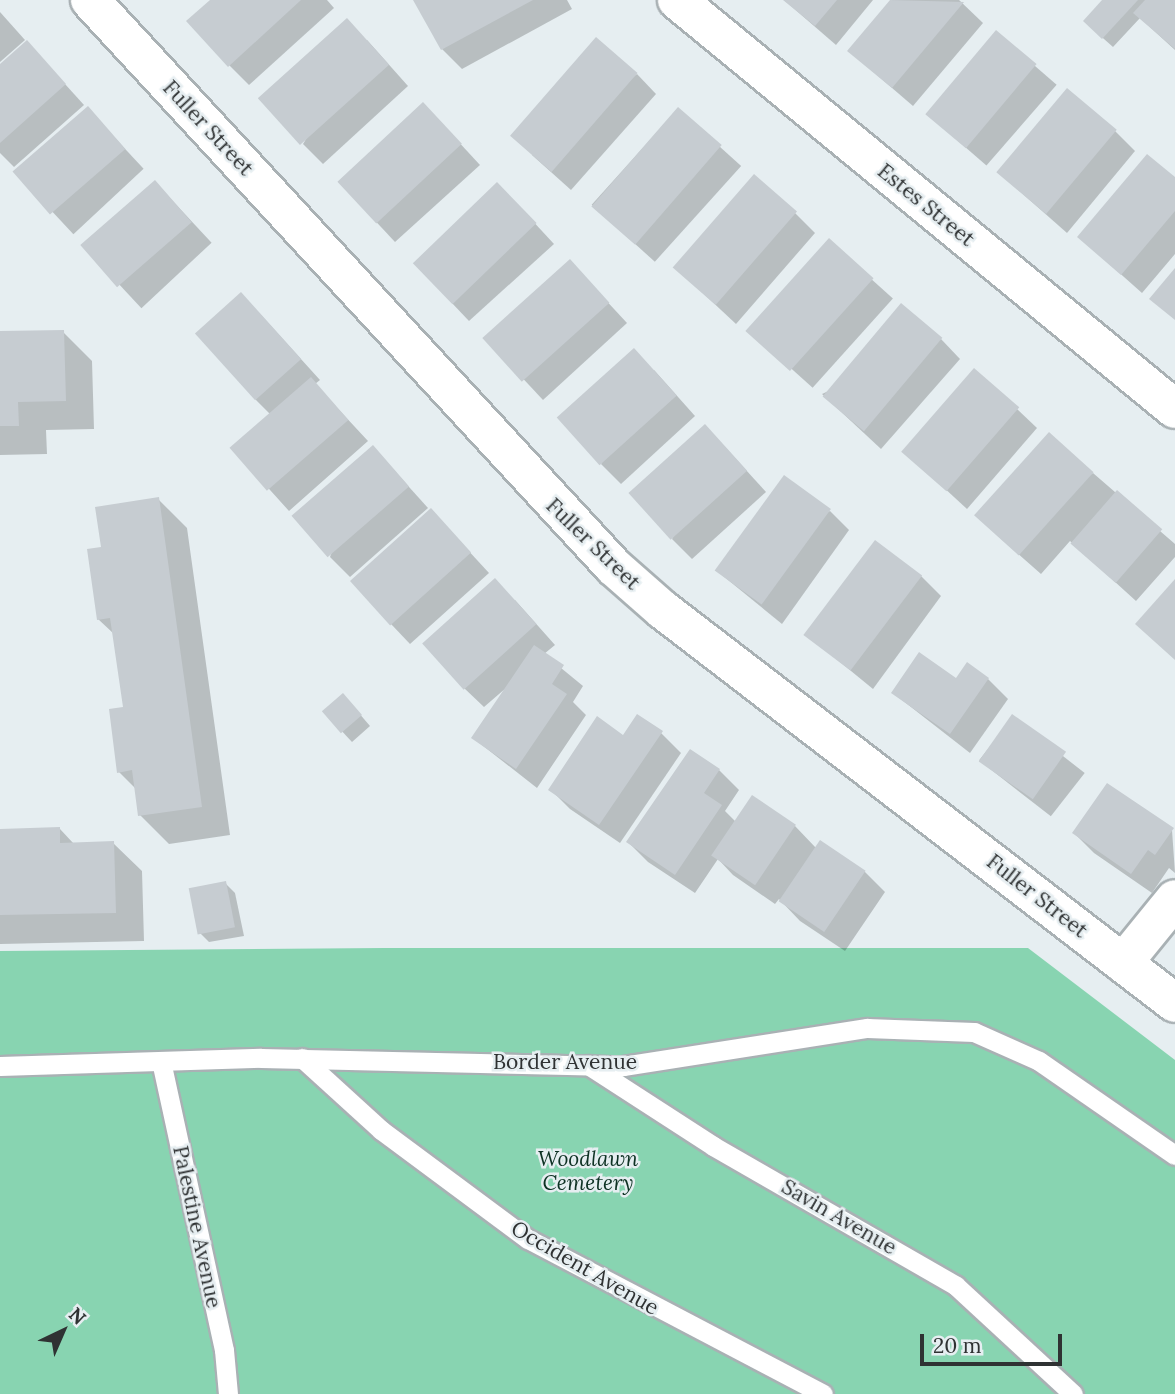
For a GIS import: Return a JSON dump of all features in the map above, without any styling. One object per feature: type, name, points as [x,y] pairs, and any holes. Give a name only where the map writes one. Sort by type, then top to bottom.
[{"type":"street","name":"Fuller Street","points":[[90,0],[614,567],[663,610],[1175,1003]]},
{"type":"street","name":"Estes Street","points":[[677,0],[1175,409]]},
{"type":"street","points":[[1123,963],[1175,899]]},
{"type":"lane","name":"Border Avenue","points":[[0,1066],[302,1058],[624,1066],[867,1028],[974,1032],[1039,1061],[1175,1155]]},
{"type":"lane","name":"Occident Avenue","points":[[302,1058],[381,1130],[528,1239],[823,1394]]},
{"type":"lane","name":"Palestine Avenue","points":[[161,1060],[224,1350],[229,1394]]},
{"type":"lane","name":"Savin Avenue","points":[[587,1065],[713,1146],[957,1286],[1073,1394]]},
{"type":"green space","name":"Woodlawn Cemetery","points":[[1028,948],[1175,1060],[1175,1394],[0,1394],[0,951]]},
{"type":"building","points":[[210,0],[301,0],[228,67],[186,21]]},
{"type":"building","points":[[413,0],[533,0],[441,50]]},
{"type":"building","points":[[783,0],[837,0],[815,26]]},
{"type":"building","points":[[890,0],[964,2],[892,88],[847,51]]},
{"type":"building","points":[[1102,0],[1138,0],[1102,39],[1083,21]]},
{"type":"building","points":[[1145,0],[1175,0],[1175,49],[1133,13]]},
{"type":"building","points":[[347,18],[389,65],[300,145],[258,98]]},
{"type":"building","points":[[996,30],[1037,64],[966,148],[925,114]]},
{"type":"building","points":[[596,37],[638,73],[552,172],[510,136]]},
{"type":"building","points":[[27,40],[66,84],[0,143],[0,64]]},
{"type":"building","points":[[1067,88],[1117,130],[1046,214],[996,172]]},
{"type":"building","points":[[423,102],[462,144],[376,223],[337,182]]},
{"type":"building","points":[[88,106],[125,149],[50,215],[13,172]]},
{"type":"building","points":[[678,107],[722,145],[635,245],[591,207]]},
{"type":"building","points":[[1147,154],[1175,177],[1175,211],[1121,275],[1077,237]]},
{"type":"building","points":[[754,174],[797,211],[716,305],[673,268]]},
{"type":"building","points":[[155,180],[192,222],[117,287],[80,245]]},
{"type":"building","points":[[497,182],[537,223],[452,304],[413,263]]},
{"type":"building","points":[[829,238],[874,278],[790,371],[745,331]]},
{"type":"building","points":[[570,259],[609,303],[522,382],[482,338]]},
{"type":"building","points":[[1175,268],[1175,320],[1149,299]]},
{"type":"building","points":[[241,292],[301,359],[255,400],[195,333]]},
{"type":"building","points":[[901,303],[942,338],[864,431],[823,396]]},
{"type":"building","points":[[64,330],[66,401],[18,402],[19,426],[0,426],[0,331]]},
{"type":"building","points":[[634,348],[677,396],[600,465],[557,418]]},
{"type":"building","points":[[974,368],[1019,407],[946,491],[901,452]]},
{"type":"building","points":[[311,377],[348,420],[267,491],[229,448]]},
{"type":"building","points":[[705,424],[747,471],[671,540],[628,493]]},
{"type":"building","points":[[1049,432],[1094,472],[1019,555],[974,515]]},
{"type":"building","points":[[373,445],[409,487],[328,557],[291,516]]},
{"type":"building","points":[[784,475],[831,509],[762,605],[715,570]]},
{"type":"building","points":[[1117,490],[1162,529],[1116,583],[1070,544]]},
{"type":"building","points":[[159,497],[202,807],[138,816],[132,770],[117,773],[109,709],[123,707],[110,618],[97,620],[87,549],[101,547],[95,507]]},
{"type":"building","points":[[431,508],[471,553],[390,626],[350,581]]},
{"type":"building","points":[[875,540],[922,576],[851,671],[803,635]]},
{"type":"building","points":[[495,578],[536,624],[464,690],[422,644]]},
{"type":"building","points":[[1175,579],[1175,660],[1135,624]]},
{"type":"building","points":[[534,645],[564,665],[552,684],[567,694],[516,769],[471,738]]},
{"type":"building","points":[[919,652],[956,678],[967,662],[989,678],[950,734],[891,693]]},
{"type":"building","points":[[343,693],[362,715],[341,733],[322,711]]},
{"type":"building","points":[[637,714],[663,731],[599,825],[548,790],[597,716],[623,735]]},
{"type":"building","points":[[1012,714],[1066,752],[1033,799],[979,762]]},
{"type":"building","points":[[690,749],[720,769],[704,793],[722,805],[675,875],[626,842]]},
{"type":"building","points":[[1107,783],[1174,828],[1155,855],[1148,850],[1131,874],[1072,833]]},
{"type":"building","points":[[752,795],[796,825],[755,885],[711,856]]},
{"type":"building","points":[[60,827],[60,843],[114,841],[116,913],[0,915],[0,829]]},
{"type":"building","points":[[820,840],[866,871],[824,932],[779,901]]},
{"type":"building","points":[[226,881],[235,927],[198,934],[189,888]]}]
